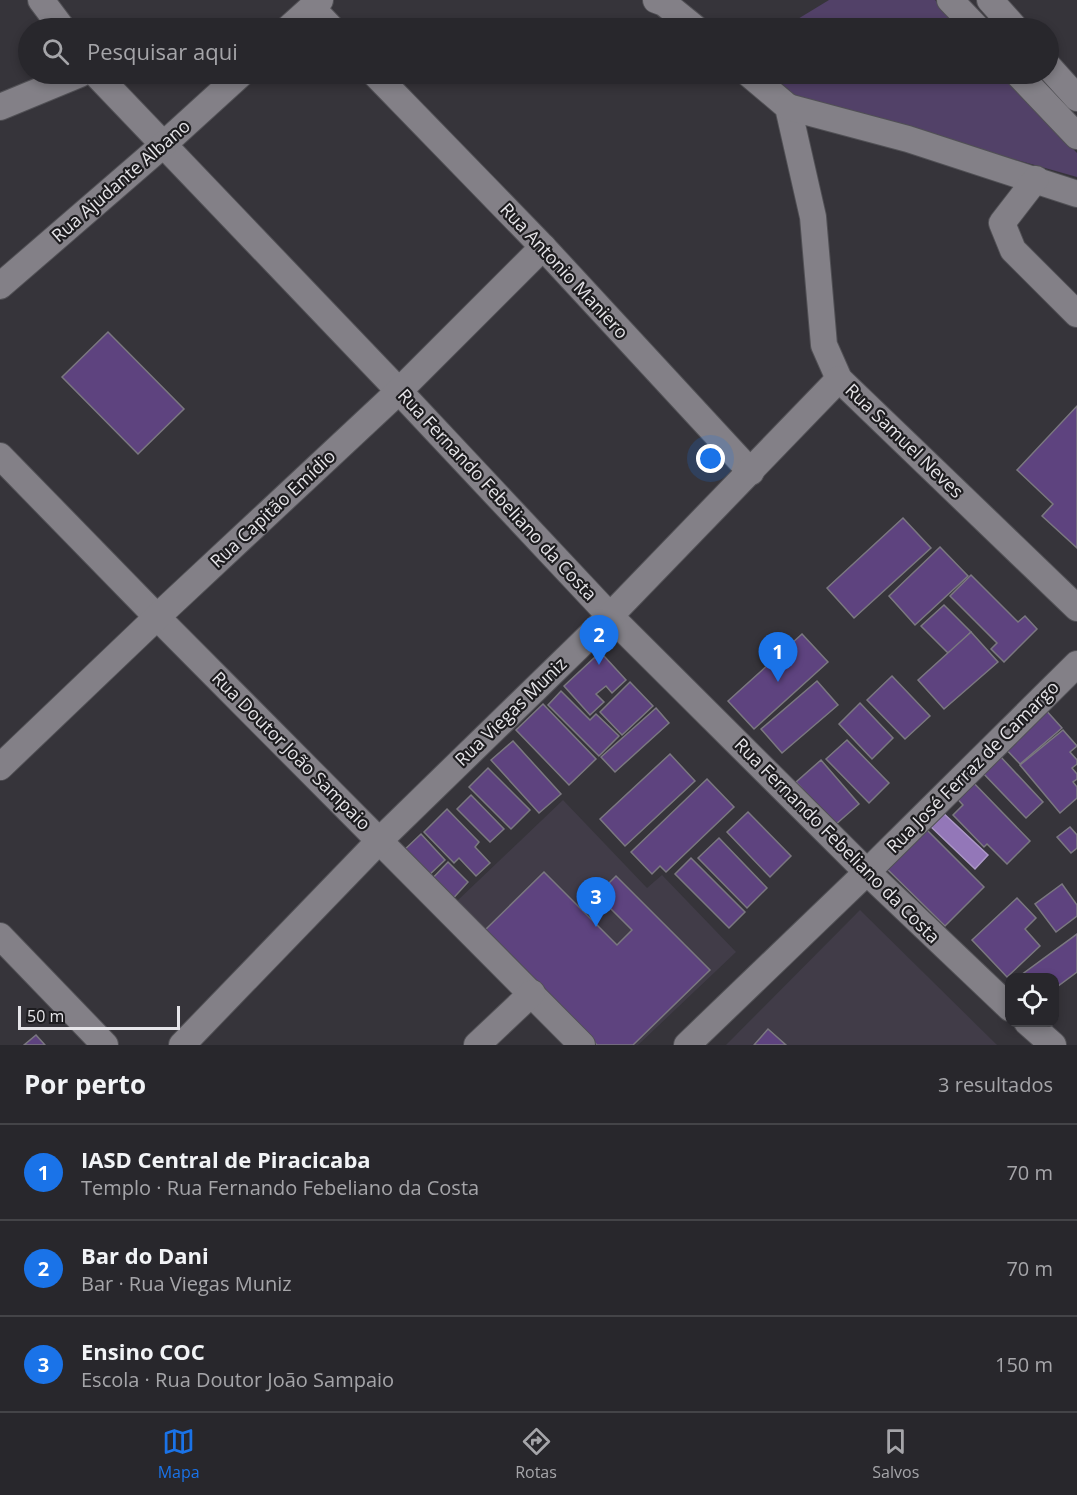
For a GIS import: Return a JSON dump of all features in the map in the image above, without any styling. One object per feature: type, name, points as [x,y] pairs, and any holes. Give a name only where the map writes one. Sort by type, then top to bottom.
[{"type":"street","points":[[41,0],[54,18]]},
{"type":"street","points":[[656,0],[664,3],[683,18]]},
{"type":"street","points":[[950,0],[967,18]]},
{"type":"street","points":[[990,0],[1006,18]]},
{"type":"street","points":[[300,18],[316,4],[325,18]]},
{"type":"street","points":[[1059,78],[1077,98]]},
{"type":"street","points":[[0,107],[56,84]]},
{"type":"street","name":"Rua Fernando Febeliano da Costa","points":[[105,84],[610,616],[867,872],[1005,1003]]},
{"type":"street","name":"Rua Ajudante Albano","points":[[0,286],[230,84]]},
{"type":"street","name":"Rua Antonio Maniero","points":[[385,84],[543,247],[751,472]]},
{"type":"street","points":[[761,84],[789,107],[908,139],[1077,194]]},
{"type":"street","points":[[1027,84],[1077,136]]},
{"type":"street","points":[[1036,93],[1042,84]]},
{"type":"street","name":"Rua Samuel Neves","points":[[789,107],[813,217],[824,345],[839,379],[1077,608]]},
{"type":"street","points":[[1036,179],[1002,224],[1013,250],[1077,314]]},
{"type":"street","name":"Rua Capitão Emídio","points":[[0,767],[399,391],[543,247]]},
{"type":"street","name":"Rua Viegas Muniz","points":[[182,1045],[380,840],[610,616],[839,379]]},
{"type":"street","name":"Rua Doutor João Sampaio","points":[[0,456],[582,1045]]},
{"type":"street","name":"Rua José Ferraz de Camargo","points":[[687,1045],[867,872],[1077,664]]},
{"type":"street","points":[[0,936],[105,1045]]},
{"type":"street","points":[[477,1045],[532,993]]},
{"type":"street","points":[[1032,1027],[1053,1045]]},
{"type":"shaded area","points":[[829,0],[935,0],[952,18],[799,18]]},
{"type":"shaded area","points":[[782,84],[1012,84],[1077,153],[1077,177],[798,98]]},
{"type":"shaded area","points":[[563,800],[647,888],[662,875],[736,952],[638,1045],[592,1045],[456,902]]},
{"type":"shaded area","points":[[940,810],[988,855],[975,869],[927,823]]},
{"type":"shaded area","points":[[860,910],[997,1045],[726,1045]]},
{"type":"building","points":[[108,332],[184,409],[138,454],[62,377]]},
{"type":"building","points":[[1077,406],[1077,548],[1042,516],[1053,504],[1017,470]]},
{"type":"building","points":[[903,518],[931,548],[854,618],[827,588]]},
{"type":"building","points":[[940,547],[968,576],[915,625],[889,596]]},
{"type":"building","points":[[971,575],[1018,622],[1025,616],[1037,629],[1004,662],[991,649],[997,643],[950,596]]},
{"type":"building","points":[[944,605],[971,632],[949,654],[921,626]]},
{"type":"building","points":[[971,632],[998,662],[944,709],[918,680]]},
{"type":"building","points":[[802,634],[828,662],[754,729],[728,701]]},
{"type":"building","points":[[604,656],[626,680],[612,693],[606,686],[596,694],[604,702],[590,715],[564,686],[594,658]]},
{"type":"building","points":[[892,676],[930,716],[905,739],[867,700]]},
{"type":"building","points":[[817,681],[838,705],[782,753],[761,729]]},
{"type":"building","points":[[630,682],[653,706],[622,735],[600,712]]},
{"type":"building","points":[[561,691],[590,720],[596,714],[619,736],[599,756],[548,705]]},
{"type":"building","points":[[860,703],[893,738],[872,759],[839,724]]},
{"type":"building","points":[[543,704],[596,759],[569,785],[516,730]]},
{"type":"building","points":[[656,708],[669,723],[615,772],[601,757]]},
{"type":"building","points":[[1044,708],[1062,728],[1020,764],[1002,745]]},
{"type":"building","points":[[1063,730],[1077,746],[1070,752],[1077,760],[1077,764],[1072,768],[1077,774],[1077,779],[1073,782],[1077,787],[1077,798],[1060,813],[1020,765]]},
{"type":"building","points":[[847,740],[889,783],[869,803],[826,759]]},
{"type":"building","points":[[513,741],[561,794],[539,813],[491,760]]},
{"type":"building","points":[[670,754],[695,781],[625,846],[600,819]]},
{"type":"building","points":[[999,755],[1043,802],[1026,818],[981,771]]},
{"type":"building","points":[[821,760],[859,804],[835,825],[796,782]]},
{"type":"building","points":[[488,768],[530,810],[511,829],[469,787]]},
{"type":"building","points":[[969,778],[1030,841],[1007,864],[987,844],[984,847],[953,815],[963,805],[953,794]]},
{"type":"building","points":[[707,779],[734,807],[666,872],[660,866],[652,874],[631,852]]},
{"type":"building","points":[[471,795],[504,829],[490,842],[457,809]]},
{"type":"building","points":[[447,809],[479,842],[475,847],[490,863],[476,876],[459,858],[454,863],[424,832]]},
{"type":"building","points":[[748,812],[791,856],[770,877],[727,832]]},
{"type":"building","points":[[924,827],[984,887],[945,926],[885,867]]},
{"type":"building","points":[[1070,827],[1077,835],[1077,848],[1071,853],[1057,837]]},
{"type":"building","points":[[421,834],[445,860],[425,879],[401,853]]},
{"type":"building","points":[[719,838],[767,888],[747,908],[698,858]]},
{"type":"building","points":[[691,858],[745,912],[729,928],[675,874]]},
{"type":"building","points":[[448,862],[468,882],[449,903],[428,883]]},
{"type":"building","points":[[544,872],[617,945],[632,930],[597,895],[616,876],[710,970],[633,1045],[597,1045],[484,931]]},
{"type":"building","points":[[1062,884],[1077,905],[1077,916],[1056,932],[1035,904]]},
{"type":"building","points":[[1017,898],[1036,918],[1025,929],[1040,946],[1011,973],[1005,973],[1005,975],[972,940]]},
{"type":"building","points":[[1077,934],[1077,972],[1059,985],[1059,973],[1024,973]]},
{"type":"building","points":[[768,1029],[786,1045],[754,1045]]},
{"type":"building","points":[[36,1035],[45,1045],[24,1045]]},
{"type":"place","name":"Bar do Dani","points":[[599,665]]},
{"type":"place","name":"IASD Central de Piracicaba","points":[[778,682]]},
{"type":"place","name":"Ensino COC","points":[[596,927]]}]
